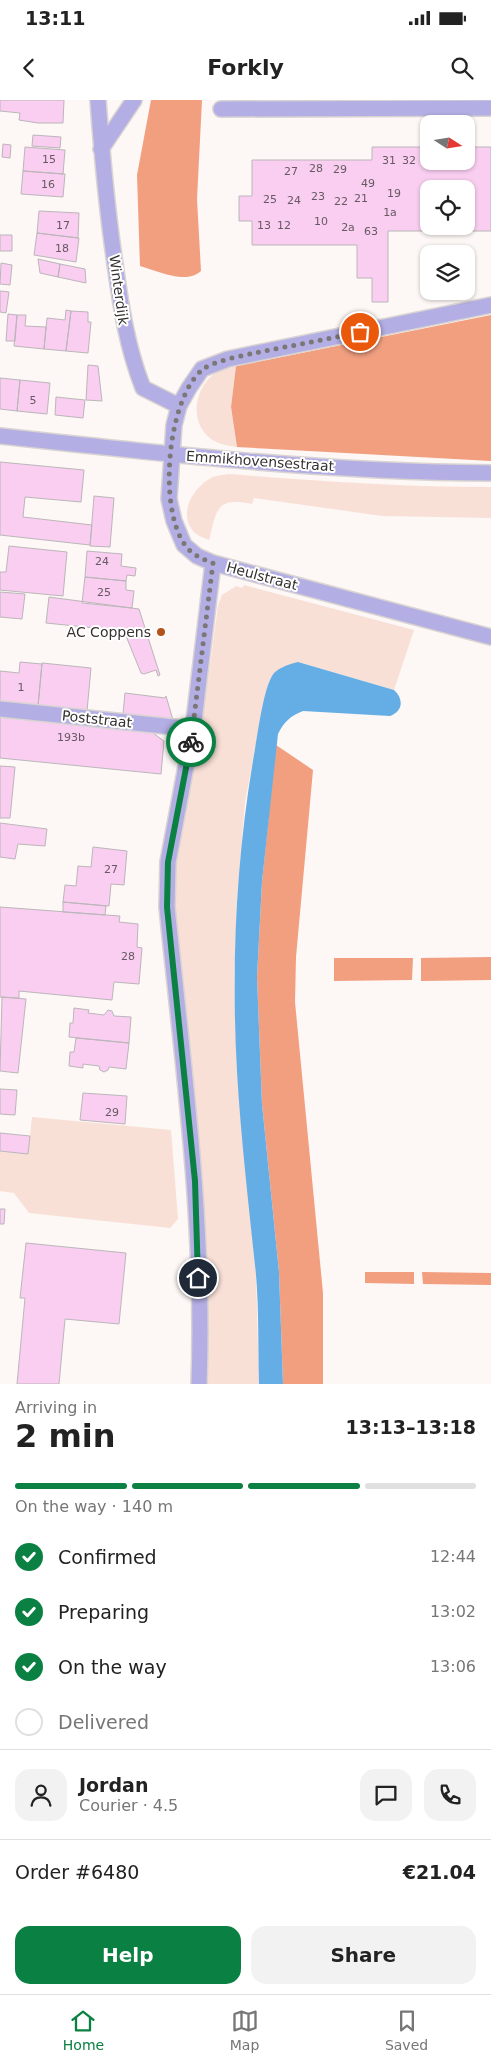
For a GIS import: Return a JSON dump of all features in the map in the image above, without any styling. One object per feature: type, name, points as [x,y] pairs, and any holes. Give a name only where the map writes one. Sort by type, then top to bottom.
[{"type":"street","name":"Winterdijk","points":[[98,100],[107,207],[124,330],[133,363],[143,388],[180,406]]},
{"type":"street","points":[[101,149],[134,100]]},
{"type":"street","points":[[220,109],[491,108]]},
{"type":"street","name":"Heulstraat","points":[[491,305],[228,359],[202,369],[180,406],[174,426],[169,499],[174,521],[184,545],[197,556],[213,563],[491,637]]},
{"type":"street","name":"Emmikhovensestraat","points":[[0,436],[171,454],[392,471],[491,473]]},
{"type":"street","points":[[199,1384],[198,1237],[195,1181],[167,907],[168,862],[193,729],[213,563]]},
{"type":"street","name":"Poststraat","points":[[0,709],[193,729]]},
{"type":"shaded area","points":[[151,100],[202,100],[197,199],[201,271],[188,277],[172,276],[140,266],[137,175]]},
{"type":"shaded area","points":[[491,315],[491,461],[237,447],[231,407],[236,366]]},
{"type":"shaded area","points":[[236,366],[231,407],[237,447],[211,439],[199,424],[197,415],[198,397],[207,380],[214,374]]},
{"type":"shaded area","points":[[229,474],[360,483],[491,487],[491,518],[382,516],[254,498],[252,504],[231,502],[220,508],[214,520],[209,540],[196,534],[190,526],[187,509],[194,494],[206,481],[215,476]]},
{"type":"shaded area","points":[[244,585],[414,630],[394,690],[298,662],[270,679],[245,803],[237,900],[234,981],[237,1073],[256,1276],[259,1384],[206,1384],[206,1265],[203,1181],[175,911],[175,866],[209,673],[218,605],[222,595],[236,586],[242,588]]},
{"type":"shaded area","points":[[276,745],[313,770],[296,957],[295,1002],[323,1293],[323,1384],[283,1384],[279,1272],[262,1104],[257,977],[262,882]]},
{"type":"shaded area","points":[[491,957],[491,980],[421,981],[421,958]]},
{"type":"shaded area","points":[[334,958],[413,958],[412,980],[334,981]]},
{"type":"shaded area","points":[[32,1117],[171,1130],[178,1219],[170,1228],[29,1213],[14,1193],[0,1191],[0,1151],[28,1154]]},
{"type":"shaded area","points":[[365,1272],[414,1272],[414,1284],[365,1283]]},
{"type":"shaded area","points":[[422,1272],[491,1273],[491,1285],[423,1284]]},
{"type":"water","points":[[298,662],[394,690],[401,704],[398,711],[390,716],[303,711],[288,720],[278,734],[262,882],[257,977],[262,1104],[279,1272],[283,1384],[259,1384],[256,1275],[243,1148],[235,1032],[235,951],[239,870],[243,829],[264,698],[274,673],[282,667]]},
{"type":"building","points":[[0,100],[64,100],[63,123],[38,123],[19,120],[20,113],[0,111]]},
{"type":"building","points":[[33,135],[61,137],[60,148],[32,146]]},
{"type":"building","points":[[3,144],[11,145],[10,158],[2,157]]},
{"type":"building","points":[[25,147],[65,150],[63,174],[23,171]]},
{"type":"building","points":[[372,147],[420,147],[420,170],[475,170],[475,147],[491,147],[491,231],[475,231],[475,180],[420,180],[420,231],[388,231],[388,302],[372,302],[372,278],[357,278],[357,245],[252,245],[252,221],[239,221],[239,196],[252,196],[252,160],[372,160]]},
{"type":"building","points":[[23,171],[65,174],[63,197],[21,194]]},
{"type":"building","points":[[39,211],[79,213],[78,238],[37,233]]},
{"type":"building","points":[[37,233],[79,238],[76,262],[34,255]]},
{"type":"building","points":[[0,235],[12,235],[12,251],[0,251]]},
{"type":"building","points":[[38,259],[60,264],[58,277],[40,273]]},
{"type":"building","points":[[1,263],[12,265],[10,285],[0,284]]},
{"type":"building","points":[[60,264],[85,269],[86,283],[58,277]]},
{"type":"building","points":[[0,291],[9,292],[6,313],[0,312]]},
{"type":"building","points":[[66,310],[71,311],[66,351],[44,349],[47,318],[65,320]]},
{"type":"building","points":[[71,311],[88,312],[88,322],[91,322],[88,353],[66,351]]},
{"type":"building","points":[[8,314],[17,315],[15,341],[6,341]]},
{"type":"building","points":[[17,315],[26,315],[25,326],[46,327],[44,349],[14,346]]},
{"type":"building","points":[[88,365],[98,366],[102,401],[86,400]]},
{"type":"building","points":[[0,378],[20,380],[17,411],[0,409]]},
{"type":"building","points":[[20,380],[50,383],[47,414],[17,411]]},
{"type":"building","points":[[56,397],[85,400],[83,418],[55,415]]},
{"type":"building","points":[[0,462],[84,470],[81,502],[25,497],[23,517],[92,525],[90,545],[0,535]]},
{"type":"building","points":[[94,496],[114,498],[110,547],[90,546]]},
{"type":"building","points":[[9,546],[67,552],[63,596],[0,590],[0,572],[6,572]]},
{"type":"building","points":[[87,551],[122,554],[121,566],[136,568],[135,576],[127,575],[126,581],[85,577]]},
{"type":"building","points":[[85,577],[126,581],[126,590],[134,591],[132,608],[82,603]]},
{"type":"building","points":[[0,592],[25,594],[22,619],[0,617]]},
{"type":"building","points":[[49,597],[139,609],[160,675],[158,676],[156,670],[144,674],[141,673],[124,631],[46,623]]},
{"type":"building","points":[[20,662],[42,664],[38,706],[0,702],[0,671],[19,673]]},
{"type":"building","points":[[42,663],[91,668],[87,711],[38,706]]},
{"type":"building","points":[[125,693],[165,698],[166,696],[173,720],[123,714]]},
{"type":"building","points":[[0,717],[150,731],[164,741],[161,774],[0,758]]},
{"type":"building","points":[[0,766],[15,767],[10,818],[0,818]]},
{"type":"building","points":[[0,823],[47,829],[45,846],[18,844],[15,859],[0,857]]},
{"type":"building","points":[[93,847],[127,851],[124,885],[111,884],[109,906],[63,902],[65,885],[76,886],[78,866],[91,867]]},
{"type":"building","points":[[63,902],[106,906],[105,915],[63,912]]},
{"type":"building","points":[[0,907],[120,916],[119,922],[138,924],[137,947],[142,948],[139,984],[114,982],[112,1000],[19,991],[19,998],[0,997]]},
{"type":"building","points":[[2,997],[26,999],[18,1073],[0,1071]]},
{"type":"building","points":[[74,1008],[89,1010],[88,1013],[104,1015],[108,1010],[112,1011],[114,1016],[131,1017],[129,1043],[69,1037],[70,1023],[73,1023]]},
{"type":"building","points":[[76,1038],[129,1043],[126,1069],[109,1067],[104,1072],[100,1070],[99,1066],[83,1064],[83,1068],[69,1066],[70,1052],[74,1052]]},
{"type":"building","points":[[0,1089],[17,1090],[15,1115],[0,1114]]},
{"type":"building","points":[[83,1093],[127,1096],[125,1124],[80,1120]]},
{"type":"building","points":[[0,1133],[30,1136],[28,1154],[0,1151]]},
{"type":"building","points":[[0,1209],[5,1209],[4,1224],[0,1224]]},
{"type":"building","points":[[26,1243],[126,1253],[119,1324],[65,1319],[59,1384],[17,1384],[25,1298],[20,1298]]},
{"type":"way so far","points":[[191,742],[213,563],[197,556],[184,545],[174,521],[169,499],[174,426],[180,406],[202,369],[228,359],[360,332]]},
{"type":"place","name":"AC Coppens","points":[[161,632]]},
{"type":"route","points":[[191,742],[168,862],[167,907],[195,1181],[198,1278]]}]
